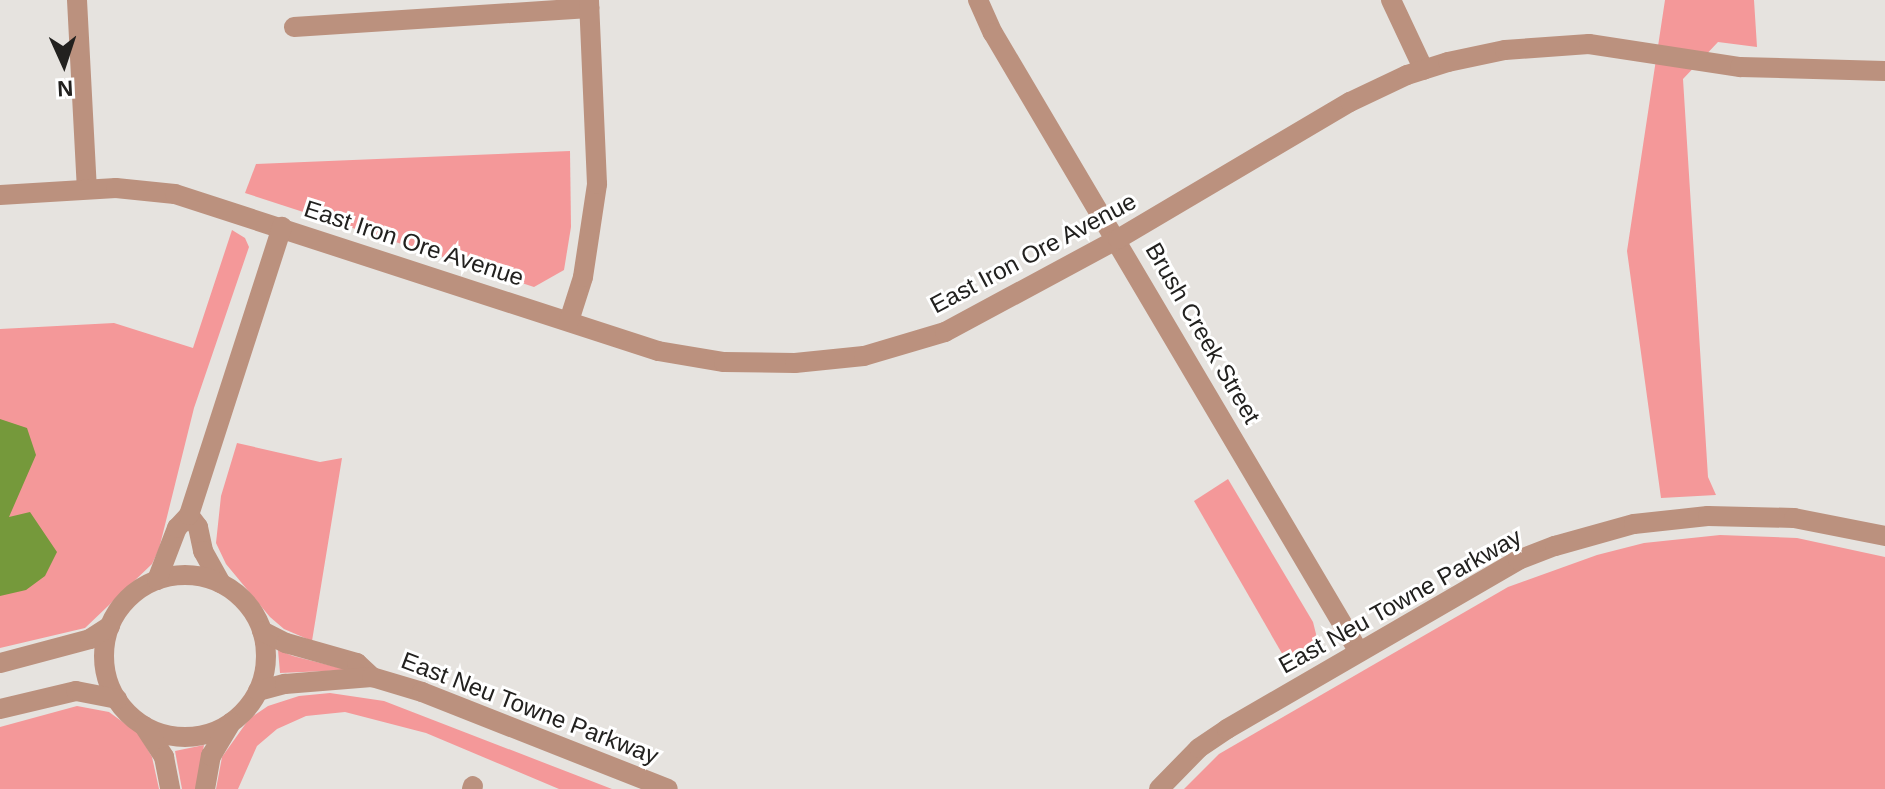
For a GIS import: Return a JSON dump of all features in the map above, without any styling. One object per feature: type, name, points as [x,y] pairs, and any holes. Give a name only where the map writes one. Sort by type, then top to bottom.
[{"type":"street","points":[[77,0],[87,189]]},
{"type":"street","name":"Brush Creek Street","points":[[978,0],[993,33],[1118,239],[1359,652]]},
{"type":"street","points":[[1391,0],[1424,70]]},
{"type":"street","points":[[294,27],[414,9],[589,4],[597,184],[583,277],[569,321]]},
{"type":"street","name":"East Iron Ore Avenue","points":[[0,195],[87,189],[141,189],[175,194],[658,351],[724,362],[795,363],[864,356],[945,332],[1118,239],[1350,102],[1424,70],[1505,50],[1589,44],[1726,66],[1885,71]]},
{"type":"street","points":[[157,580],[177,528],[189,515],[282,227]]},
{"type":"street","points":[[189,515],[198,527],[203,551],[221,583],[250,606],[262,631],[266,661],[258,691],[232,722],[211,756],[205,789]]},
{"type":"street","name":"East Neu Towne Parkway","points":[[1159,789],[1199,748],[1518,560],[1618,527],[1708,516],[1763,516],[1830,523],[1885,536]]},
{"type":"street","points":[[0,663],[90,639],[110,626],[131,596],[157,580],[192,575],[221,583]]},
{"type":"street","points":[[110,626],[104,664],[117,699],[141,723],[164,757],[170,789]]},
{"type":"street","name":"East Neu Towne Parkway","points":[[262,631],[286,643],[357,663],[372,677]]},
{"type":"street","name":"East Neu Towne Parkway","points":[[258,691],[285,684],[372,677],[422,692],[668,789]]},
{"type":"street","points":[[0,709],[76,691],[117,699]]},
{"type":"street","points":[[141,723],[166,734],[194,736],[232,722]]},
{"type":"shaded area","points":[[1665,0],[1754,0],[1757,47],[1718,42],[1683,79],[1708,477],[1716,495],[1661,498],[1627,251]]},
{"type":"shaded area","points":[[570,151],[571,227],[564,270],[534,287],[245,193],[256,164]]},
{"type":"shaded area","points":[[232,230],[245,238],[249,247],[194,408],[159,549],[152,564],[85,628],[0,648],[0,329],[114,323],[193,348]]},
{"type":"shaded area","points":[[0,419],[27,428],[36,455],[9,517],[30,512],[57,552],[45,576],[26,590],[0,596]]},
{"type":"shaded area","points":[[237,443],[320,462],[342,458],[312,641],[284,629],[270,617],[226,564],[216,543],[221,496]]},
{"type":"shaded area","points":[[1228,479],[1313,622],[1316,634],[1313,654],[1291,669],[1194,501]]},
{"type":"shaded area","points":[[1720,535],[1797,538],[1885,557],[1885,789],[1184,789],[1219,754],[1508,587],[1597,555],[1644,543]]},
{"type":"shaded area","points":[[278,650],[293,656],[348,670],[280,673]]},
{"type":"shaded area","points":[[330,693],[384,701],[612,789],[559,789],[426,733],[345,712],[306,716],[277,729],[257,746],[238,789],[216,789],[222,757],[249,719],[268,706],[299,696]]},
{"type":"shaded area","points":[[77,706],[109,712],[138,733],[152,757],[159,789],[0,789],[0,727]]},
{"type":"shaded area","points":[[204,745],[196,789],[182,789],[175,751]]}]
